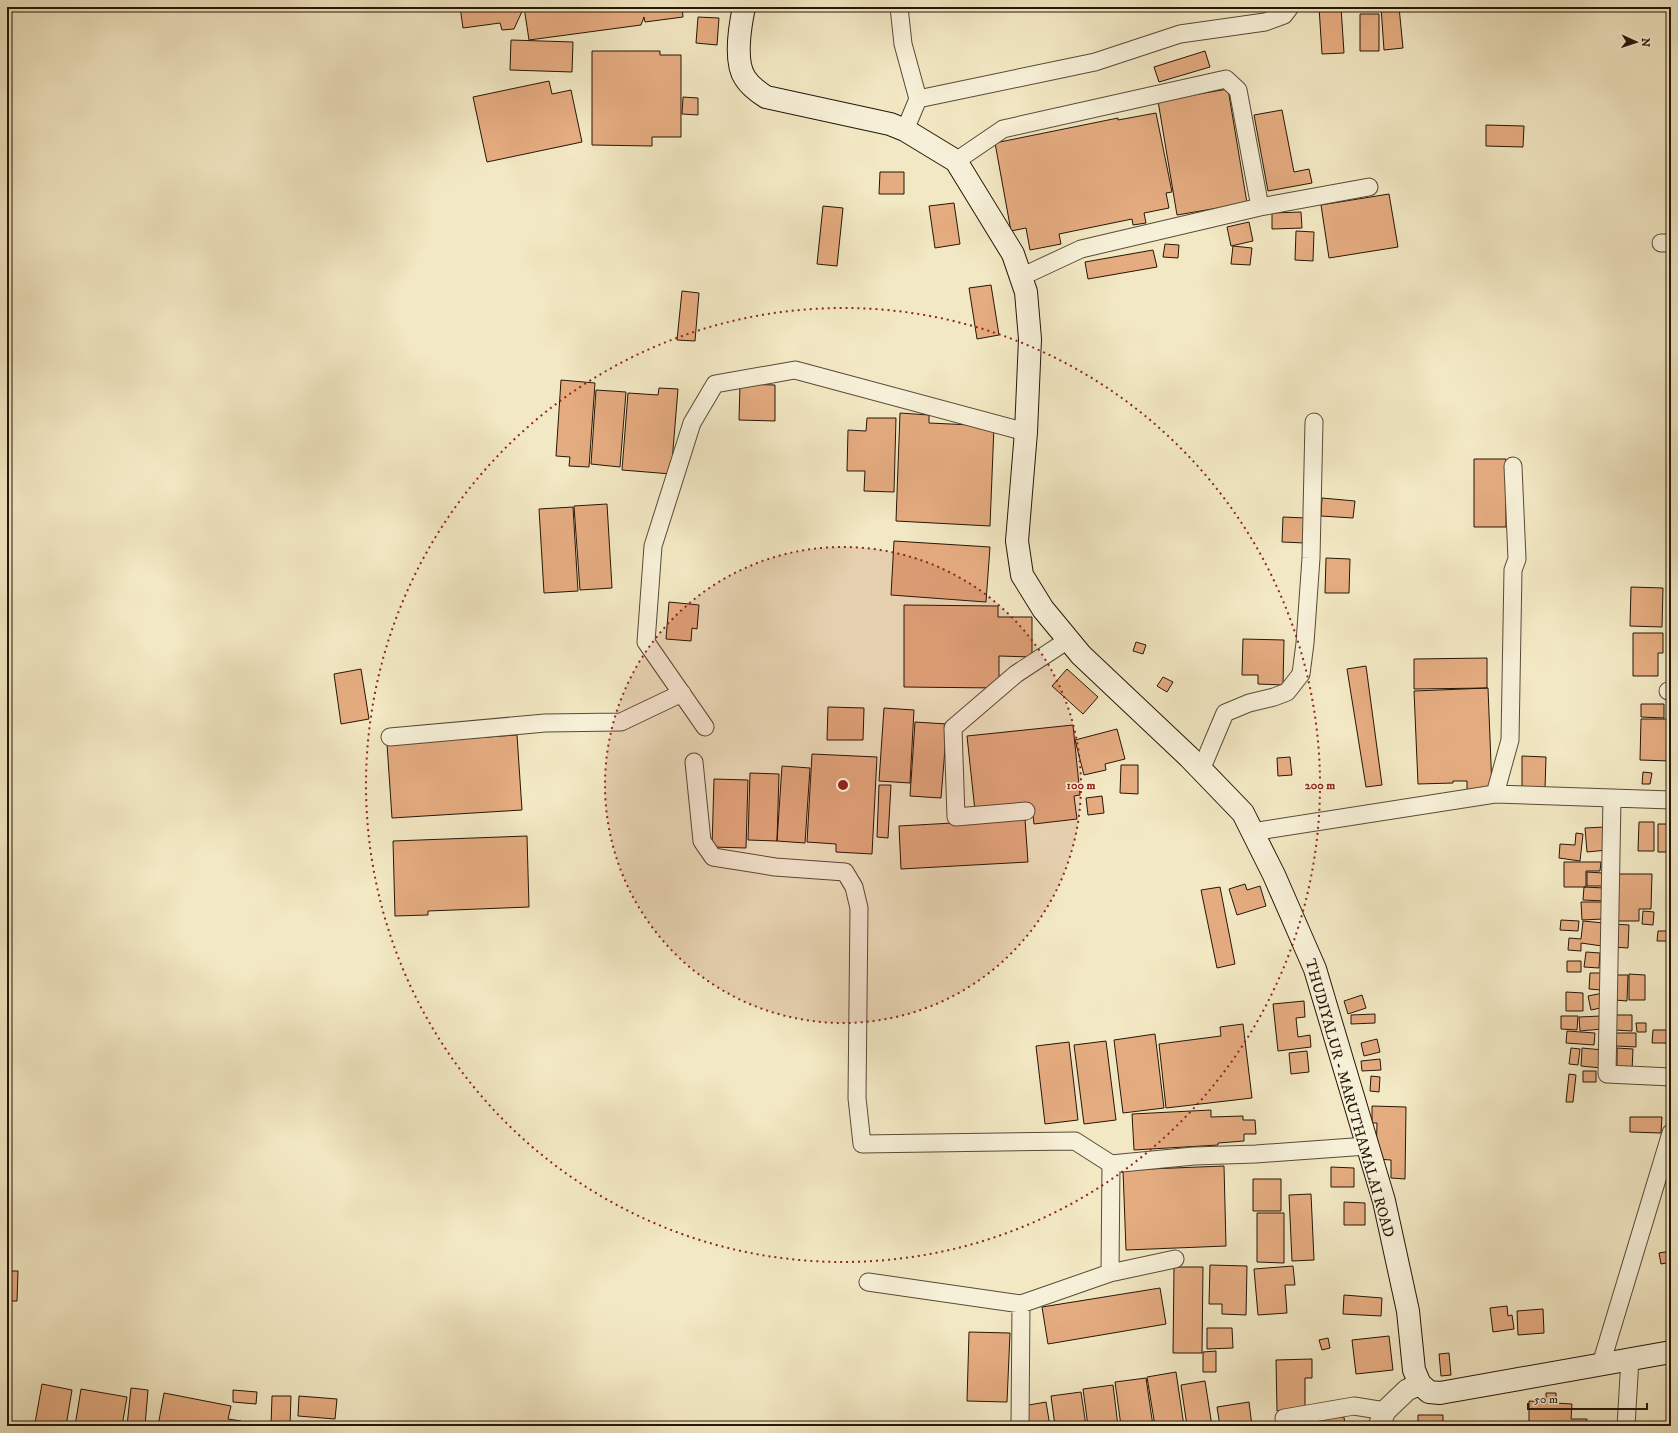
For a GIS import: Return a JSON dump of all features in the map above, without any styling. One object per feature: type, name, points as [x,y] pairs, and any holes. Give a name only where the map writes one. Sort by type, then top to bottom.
[{"type":"main road","name":"THUDIYALUR - MARUTHAMALAI ROAD","points":[[744,7],[739,48],[741,65],[744,77],[755,90],[766,97],[890,124],[905,130],[956,162],[1013,254],[1026,292],[1030,339],[1026,432],[1017,540],[1022,575],[1043,609],[1081,655],[1201,770],[1242,813],[1274,875],[1315,969],[1384,1201],[1408,1311],[1414,1370],[1420,1384]]},
{"type":"main road","points":[[1420,1384],[1430,1392],[1440,1394],[1671,1352]]},
{"type":"street","points":[[899,7],[903,44],[918,99],[905,130]]},
{"type":"street","points":[[918,99],[1095,62],[1180,34],[1266,22],[1284,15],[1290,7]]},
{"type":"street","points":[[956,162],[1003,129],[1226,79],[1238,90],[1260,207]]},
{"type":"street","points":[[1021,277],[1081,249],[1260,207],[1369,187]]},
{"type":"street","points":[[705,727],[646,642],[653,546],[692,423],[715,384],[795,370],[1026,432]]},
{"type":"street","points":[[1201,770],[1225,713],[1249,703],[1287,692],[1301,674],[1305,643],[1311,558],[1314,422]]},
{"type":"street","points":[[1495,794],[1510,740],[1513,570],[1517,559],[1513,466]]},
{"type":"street","points":[[1026,812],[956,817],[953,728],[1016,674],[1068,640]]},
{"type":"street","points":[[390,738],[545,723],[621,722],[682,693]]},
{"type":"street","points":[[694,762],[702,841],[713,857],[775,867],[845,872],[854,886],[859,908],[857,1098],[862,1144],[1075,1141],[1111,1164],[1194,1156],[1256,1154],[1367,1146]]},
{"type":"street","points":[[1252,832],[1495,794],[1671,800]]},
{"type":"street","points":[[1612,798],[1607,1074],[1671,1076]]},
{"type":"street","points":[[1601,1364],[1671,1132]]},
{"type":"street","points":[[1110,1273],[1111,1164]]},
{"type":"street","points":[[868,1282],[1021,1304],[1110,1273],[1174,1258]]},
{"type":"street","points":[[1020,1426],[1021,1304]]},
{"type":"street","points":[[1630,1359],[1631,1424]]},
{"type":"street","points":[[1284,1418],[1354,1406],[1382,1419],[1407,1390],[1420,1384]]},
{"type":"building","points":[[460,7],[524,7],[514,29],[502,30],[500,23],[463,28]]},
{"type":"building","points":[[524,7],[682,7],[683,17],[645,22],[644,17],[641,25],[529,40]]},
{"type":"building","points":[[695,7],[724,7],[724,11],[695,10]]},
{"type":"building","points":[[1319,7],[1341,7],[1344,53],[1322,54]]},
{"type":"building","points":[[1381,7],[1399,7],[1403,48],[1384,50]]},
{"type":"building","points":[[1360,14],[1379,14],[1379,51],[1360,51]]},
{"type":"building","points":[[698,17],[719,18],[717,45],[696,43]]},
{"type":"building","points":[[511,40],[573,42],[572,72],[510,70]]},
{"type":"building","points":[[592,51],[660,51],[660,55],[681,55],[681,137],[652,137],[652,146],[592,145]]},
{"type":"building","points":[[1205,51],[1210,67],[1159,82],[1154,67]]},
{"type":"building","points":[[549,81],[552,94],[571,90],[582,142],[487,162],[473,97]]},
{"type":"building","points":[[1228,89],[1247,203],[1177,215],[1158,101]]},
{"type":"building","points":[[683,97],[698,98],[698,115],[682,114]]},
{"type":"building","points":[[1282,110],[1294,172],[1309,169],[1312,183],[1268,191],[1254,115]]},
{"type":"building","points":[[1156,113],[1172,192],[1166,193],[1169,208],[1144,213],[1146,223],[1133,225],[1132,219],[1059,234],[1061,244],[1030,250],[1026,228],[1011,231],[995,143],[1118,118],[1118,120]]},
{"type":"building","points":[[1486,125],[1524,126],[1523,147],[1486,146]]},
{"type":"building","points":[[880,172],[904,172],[904,194],[879,194]]},
{"type":"building","points":[[1389,194],[1398,247],[1329,258],[1321,205]]},
{"type":"building","points":[[954,203],[960,244],[935,248],[929,206]]},
{"type":"building","points":[[823,206],[843,208],[837,266],[817,264]]},
{"type":"building","points":[[1301,212],[1302,228],[1272,229],[1272,213]]},
{"type":"building","points":[[1249,222],[1253,241],[1231,246],[1227,227]]},
{"type":"building","points":[[1296,231],[1314,232],[1313,261],[1295,260]]},
{"type":"building","points":[[1165,244],[1179,245],[1178,258],[1163,257]]},
{"type":"building","points":[[1233,246],[1252,248],[1250,265],[1231,264]]},
{"type":"building","points":[[1153,250],[1157,267],[1088,279],[1085,262]]},
{"type":"building","points":[[991,285],[999,335],[977,339],[969,288]]},
{"type":"building","points":[[682,291],[699,293],[695,341],[677,340]]},
{"type":"building","points":[[561,380],[595,383],[589,467],[569,466],[570,457],[556,456]]},
{"type":"building","points":[[740,384],[775,385],[775,421],[739,420]]},
{"type":"building","points":[[659,388],[678,389],[671,474],[622,470],[628,393],[658,395]]},
{"type":"building","points":[[596,390],[626,392],[620,467],[591,464]]},
{"type":"building","points":[[900,413],[929,415],[929,423],[994,426],[990,526],[896,521]]},
{"type":"building","points":[[867,418],[896,418],[894,492],[864,491],[865,471],[847,471],[848,430],[866,431]]},
{"type":"building","points":[[1474,459],[1506,459],[1506,527],[1474,527]]},
{"type":"building","points":[[1322,498],[1355,501],[1353,518],[1321,516]]},
{"type":"building","points":[[607,504],[612,588],[580,590],[574,506]]},
{"type":"building","points":[[573,507],[578,591],[544,593],[539,509]]},
{"type":"building","points":[[1283,517],[1306,518],[1305,543],[1282,542]]},
{"type":"building","points":[[894,541],[990,547],[986,602],[891,595]]},
{"type":"building","points":[[1326,558],[1350,559],[1349,593],[1325,593]]},
{"type":"building","points":[[1631,587],[1663,588],[1662,627],[1630,626]]},
{"type":"building","points":[[669,602],[699,605],[697,629],[692,628],[691,641],[666,639]]},
{"type":"building","points":[[904,605],[998,606],[998,617],[1032,617],[1032,657],[999,656],[999,688],[904,687]]},
{"type":"building","points":[[1633,633],[1663,633],[1663,653],[1658,653],[1658,676],[1633,676]]},
{"type":"building","points":[[1243,639],[1284,640],[1283,685],[1258,684],[1258,675],[1242,675]]},
{"type":"building","points":[[1136,642],[1146,645],[1143,654],[1133,651]]},
{"type":"building","points":[[1487,658],[1487,688],[1414,689],[1414,659]]},
{"type":"building","points":[[1366,666],[1382,785],[1366,787],[1347,669]]},
{"type":"building","points":[[361,669],[369,719],[341,724],[334,674]]},
{"type":"building","points":[[1067,669],[1098,697],[1083,714],[1052,686]]},
{"type":"building","points":[[1163,677],[1173,682],[1167,692],[1157,686]]},
{"type":"building","points":[[1488,688],[1492,789],[1467,791],[1467,781],[1418,784],[1414,691]]},
{"type":"building","points":[[1641,704],[1664,704],[1664,718],[1641,717]]},
{"type":"building","points":[[828,707],[864,708],[863,740],[827,740]]},
{"type":"building","points":[[884,708],[914,710],[910,783],[879,781]]},
{"type":"building","points":[[1641,719],[1671,719],[1671,761],[1640,760]]},
{"type":"building","points":[[915,722],[947,724],[941,798],[910,796]]},
{"type":"building","points":[[1073,725],[1080,795],[1074,796],[1077,819],[1034,824],[1032,805],[975,811],[967,736]]},
{"type":"building","points":[[1117,729],[1125,759],[1105,764],[1106,770],[1084,775],[1075,740]]},
{"type":"building","points":[[517,735],[522,810],[392,818],[387,744]]},
{"type":"building","points":[[812,754],[877,757],[872,854],[836,852],[836,844],[807,842]]},
{"type":"building","points":[[1522,756],[1546,757],[1545,789],[1522,788]]},
{"type":"building","points":[[1290,757],[1292,775],[1278,776],[1277,758]]},
{"type":"building","points":[[1121,765],[1138,765],[1138,794],[1120,793]]},
{"type":"building","points":[[782,766],[810,768],[805,843],[777,841]]},
{"type":"building","points":[[1643,772],[1652,773],[1650,784],[1642,784]]},
{"type":"building","points":[[750,773],[779,774],[777,841],[748,840]]},
{"type":"building","points":[[714,779],[748,780],[746,848],[712,847]]},
{"type":"building","points":[[879,785],[891,785],[888,838],[877,837]]},
{"type":"building","points":[[1102,796],[1104,813],[1088,815],[1086,798]]},
{"type":"building","points":[[1025,819],[1028,862],[901,869],[899,826]]},
{"type":"building","points":[[1639,822],[1654,822],[1654,851],[1638,851]]},
{"type":"building","points":[[1658,824],[1671,824],[1671,852],[1658,852]]},
{"type":"building","points":[[1605,827],[1607,850],[1587,852],[1585,828]]},
{"type":"building","points":[[1576,833],[1583,834],[1580,861],[1559,858],[1560,844],[1575,845]]},
{"type":"building","points":[[527,836],[529,907],[428,911],[428,915],[395,916],[393,841]]},
{"type":"building","points":[[1564,862],[1601,862],[1600,871],[1586,871],[1586,887],[1564,887]]},
{"type":"building","points":[[1587,872],[1603,873],[1602,886],[1587,886]]},
{"type":"building","points":[[1615,874],[1652,874],[1651,909],[1639,909],[1639,921],[1614,921]]},
{"type":"building","points":[[1245,884],[1247,890],[1260,886],[1266,906],[1237,915],[1229,889]]},
{"type":"building","points":[[1220,887],[1235,964],[1217,968],[1201,890]]},
{"type":"building","points":[[1584,887],[1605,888],[1605,901],[1583,900]]},
{"type":"building","points":[[1581,902],[1603,902],[1603,919],[1582,920]]},
{"type":"building","points":[[1643,911],[1654,912],[1653,925],[1642,924]]},
{"type":"building","points":[[1561,920],[1579,921],[1578,931],[1560,930]]},
{"type":"building","points":[[1583,921],[1604,923],[1602,946],[1581,943],[1581,951],[1568,950],[1569,938],[1581,939]]},
{"type":"building","points":[[1613,924],[1629,925],[1628,948],[1612,947]]},
{"type":"building","points":[[1658,931],[1671,931],[1671,941],[1657,941]]},
{"type":"building","points":[[1586,952],[1600,953],[1599,968],[1584,967]]},
{"type":"building","points":[[1567,961],[1581,961],[1581,972],[1567,972]]},
{"type":"building","points":[[1590,973],[1601,973],[1601,990],[1589,989]]},
{"type":"building","points":[[1629,974],[1645,975],[1645,1000],[1629,1000]]},
{"type":"building","points":[[1616,975],[1628,975],[1627,1001],[1615,1000]]},
{"type":"building","points":[[1566,992],[1583,993],[1583,1011],[1566,1011]]},
{"type":"building","points":[[1603,993],[1605,1007],[1591,1010],[1588,996]]},
{"type":"building","points":[[1362,995],[1366,1008],[1348,1014],[1344,1001]]},
{"type":"building","points":[[1304,1001],[1305,1017],[1296,1018],[1298,1037],[1310,1035],[1311,1047],[1278,1051],[1273,1004]]},
{"type":"building","points":[[1375,1014],[1375,1023],[1351,1024],[1351,1015]]},
{"type":"building","points":[[1615,1015],[1632,1015],[1632,1031],[1614,1030]]},
{"type":"building","points":[[1561,1016],[1578,1016],[1577,1030],[1561,1029]]},
{"type":"building","points":[[1601,1016],[1602,1029],[1580,1031],[1579,1017]]},
{"type":"building","points":[[1636,1023],[1646,1023],[1646,1032],[1637,1032]]},
{"type":"building","points":[[1243,1024],[1252,1098],[1166,1108],[1159,1044],[1221,1036],[1220,1027]]},
{"type":"building","points":[[1653,1030],[1671,1030],[1671,1043],[1652,1043]]},
{"type":"building","points":[[1567,1031],[1595,1033],[1594,1045],[1566,1043]]},
{"type":"building","points":[[1616,1033],[1636,1033],[1636,1047],[1616,1046]]},
{"type":"building","points":[[1155,1034],[1164,1108],[1123,1113],[1114,1040]]},
{"type":"building","points":[[1377,1039],[1380,1052],[1364,1056],[1361,1043]]},
{"type":"building","points":[[1106,1041],[1116,1120],[1084,1124],[1074,1045]]},
{"type":"building","points":[[1069,1042],[1078,1120],[1045,1124],[1036,1046]]},
{"type":"building","points":[[1571,1048],[1580,1049],[1578,1065],[1569,1064]]},
{"type":"building","points":[[1582,1048],[1603,1050],[1601,1068],[1581,1066]]},
{"type":"building","points":[[1617,1048],[1633,1049],[1632,1071],[1617,1071]]},
{"type":"building","points":[[1307,1051],[1309,1072],[1291,1074],[1289,1053]]},
{"type":"building","points":[[1380,1059],[1381,1070],[1362,1071],[1361,1061]]},
{"type":"building","points":[[1583,1071],[1596,1071],[1596,1082],[1583,1082]]},
{"type":"building","points":[[1569,1074],[1576,1075],[1573,1102],[1566,1102]]},
{"type":"building","points":[[1371,1076],[1380,1077],[1379,1092],[1370,1091]]},
{"type":"building","points":[[1372,1106],[1406,1107],[1405,1179],[1391,1178],[1391,1160],[1376,1159],[1377,1123],[1372,1123]]},
{"type":"building","points":[[1211,1110],[1211,1117],[1243,1116],[1243,1120],[1255,1120],[1256,1134],[1244,1134],[1244,1141],[1218,1143],[1218,1145],[1134,1150],[1132,1114]]},
{"type":"building","points":[[1630,1117],[1662,1117],[1661,1133],[1630,1132]]},
{"type":"building","points":[[1224,1166],[1226,1246],[1126,1250],[1123,1170]]},
{"type":"building","points":[[1331,1167],[1354,1168],[1354,1187],[1331,1187]]},
{"type":"building","points":[[1253,1179],[1281,1179],[1281,1211],[1253,1211]]},
{"type":"building","points":[[1311,1194],[1314,1260],[1292,1261],[1289,1195]]},
{"type":"building","points":[[1344,1202],[1365,1203],[1365,1225],[1344,1225]]},
{"type":"building","points":[[1257,1213],[1284,1213],[1284,1263],[1257,1262]]},
{"type":"building","points":[[1671,1251],[1671,1262],[1661,1264],[1659,1253]]},
{"type":"building","points":[[1210,1265],[1247,1266],[1246,1315],[1222,1314],[1222,1304],[1209,1304]]},
{"type":"building","points":[[1293,1266],[1295,1285],[1285,1285],[1287,1313],[1258,1315],[1254,1269]]},
{"type":"building","points":[[1174,1267],[1203,1267],[1202,1353],[1173,1353]]},
{"type":"building","points":[[7,1271],[18,1271],[17,1301],[7,1301]]},
{"type":"building","points":[[1160,1288],[1166,1324],[1048,1344],[1042,1307]]},
{"type":"building","points":[[1344,1295],[1382,1298],[1381,1316],[1343,1314]]},
{"type":"building","points":[[1507,1306],[1508,1316],[1512,1315],[1514,1329],[1493,1332],[1490,1308]]},
{"type":"building","points":[[1543,1309],[1544,1333],[1518,1335],[1517,1311]]},
{"type":"building","points":[[1207,1328],[1232,1328],[1233,1348],[1207,1349]]},
{"type":"building","points":[[969,1332],[1010,1333],[1007,1402],[967,1401]]},
{"type":"building","points":[[1389,1336],[1393,1370],[1356,1374],[1352,1340]]},
{"type":"building","points":[[1328,1338],[1330,1348],[1322,1350],[1319,1340]]},
{"type":"building","points":[[1216,1351],[1216,1372],[1203,1372],[1203,1352]]},
{"type":"building","points":[[1449,1353],[1451,1375],[1441,1376],[1439,1354]]},
{"type":"building","points":[[1312,1359],[1312,1378],[1305,1378],[1305,1410],[1277,1411],[1276,1360]]},
{"type":"building","points":[[1176,1372],[1184,1426],[1155,1426],[1147,1377]]},
{"type":"building","points":[[1146,1378],[1153,1426],[1121,1426],[1115,1382]]},
{"type":"building","points":[[1205,1381],[1212,1426],[1187,1426],[1181,1385]]},
{"type":"building","points":[[42,1384],[72,1390],[66,1426],[50,1426],[35,1423]]},
{"type":"building","points":[[1113,1385],[1118,1426],[1088,1426],[1083,1389]]},
{"type":"building","points":[[131,1388],[148,1390],[145,1426],[127,1426]]},
{"type":"building","points":[[81,1389],[127,1397],[122,1426],[75,1426]]},
{"type":"building","points":[[233,1390],[257,1392],[256,1404],[233,1402]]},
{"type":"building","points":[[1081,1392],[1086,1426],[1055,1426],[1051,1396]]},
{"type":"building","points":[[164,1393],[231,1406],[228,1419],[241,1421],[240,1426],[158,1426]]},
{"type":"building","points":[[1546,1393],[1556,1393],[1556,1403],[1572,1404],[1571,1419],[1587,1419],[1586,1426],[1529,1426],[1529,1401],[1546,1402]]},
{"type":"building","points":[[272,1396],[291,1396],[290,1426],[271,1426]]},
{"type":"building","points":[[299,1396],[337,1399],[335,1419],[298,1416]]},
{"type":"building","points":[[1046,1402],[1050,1426],[1026,1426],[1023,1406]]},
{"type":"building","points":[[1249,1402],[1252,1426],[1220,1426],[1217,1407]]},
{"type":"building","points":[[1418,1415],[1443,1415],[1443,1426],[1418,1426]]},
{"type":"building","points":[[1344,1417],[1345,1426],[1304,1426],[1303,1419]]},
{"type":"building","points":[[1497,1423],[1527,1424],[1527,1426],[1497,1426]]}]
